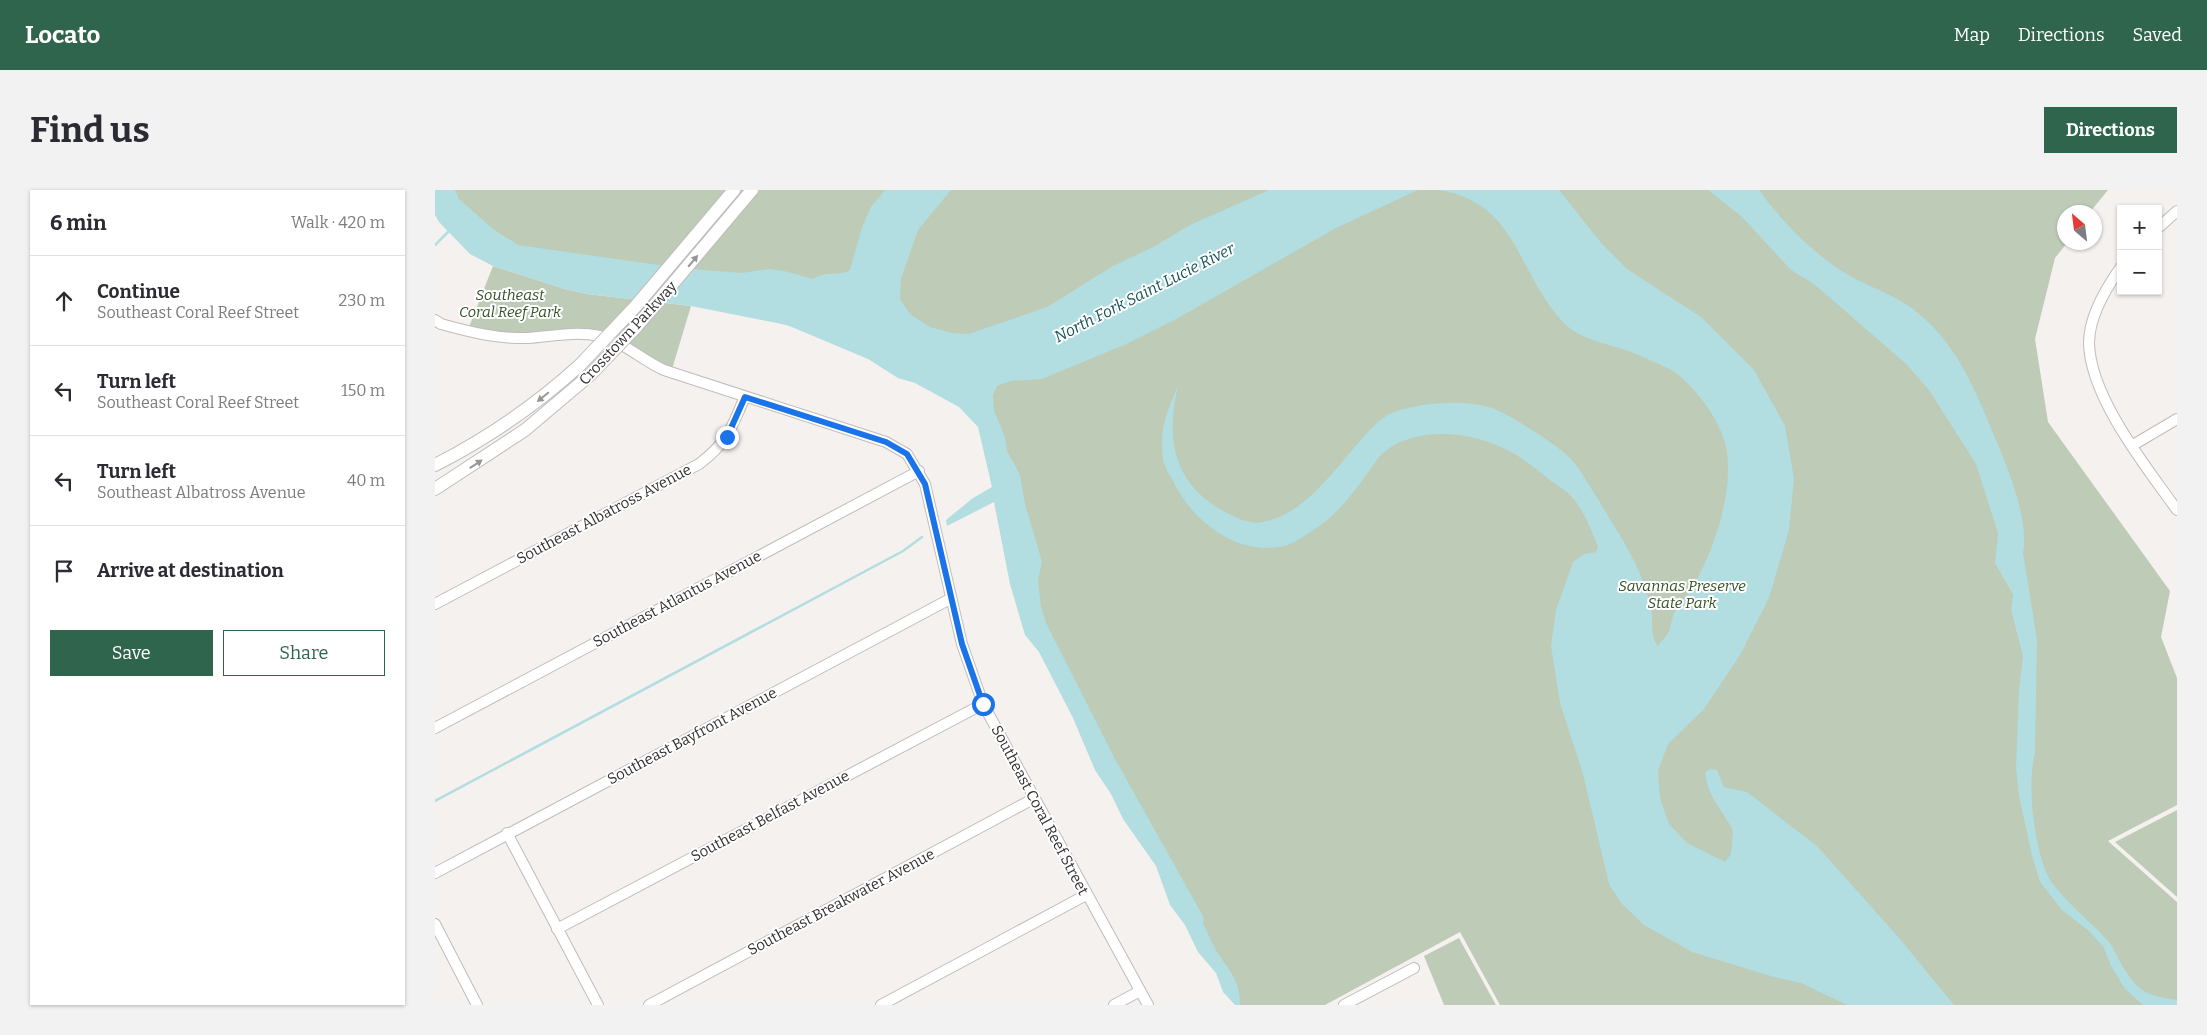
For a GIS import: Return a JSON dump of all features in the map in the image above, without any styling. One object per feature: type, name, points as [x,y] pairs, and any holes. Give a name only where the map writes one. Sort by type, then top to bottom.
[{"type":"main road","name":"Crosstown Parkway","points":[[435,465],[509,422],[544,397],[580,365],[631,312],[734,190]]},
{"type":"main road","name":"Crosstown Parkway","points":[[435,489],[525,430],[590,375],[644,319],[753,190]]},
{"type":"street","points":[[2162,224],[2177,211]]},
{"type":"street","points":[[2117,273],[2106,288],[2095,317],[2089,342],[2095,376],[2106,403],[2177,510]]},
{"type":"street","name":"Southeast Coral Reef Street","points":[[437,326],[501,338],[528,338],[568,333],[600,336],[620,344],[642,359],[664,370],[886,442],[907,454],[919,471],[925,484],[962,644],[983,704],[1033,799],[1147,1005]]},
{"type":"street","name":"Southeast Albatross Avenue","points":[[435,604],[699,464],[719,448],[727,437],[745,397]]},
{"type":"street","points":[[2133,446],[2177,419]]},
{"type":"street","name":"Southeast Atlantus Avenue","points":[[435,728],[919,471]]},
{"type":"street","name":"Southeast Bayfront Avenue","points":[[435,874],[951,599]]},
{"type":"street","name":"Southeast Belfast Avenue","points":[[557,929],[983,704]]},
{"type":"street","name":"Southeast Breakwater Avenue","points":[[649,1005],[1033,799]]},
{"type":"street","points":[[507,834],[598,1005]]},
{"type":"street","points":[[881,1005],[1086,895]]},
{"type":"street","points":[[435,924],[477,1005]]},
{"type":"street","points":[[1344,1005],[1414,968]]},
{"type":"street","points":[[1114,1005],[1140,991]]},
{"type":"green space","name":"Savannas Preserve State Park","points":[[439,190],[2108,190],[2096,205],[2057,205],[2057,250],[2061,250],[2055,258],[2035,339],[2048,422],[2170,591],[2161,637],[2177,678],[2177,805],[2108,841],[2177,902],[2177,1005],[1500,1005],[1460,932],[1325,1005],[1239,1005],[1054,666],[977,378],[474,238]]},
{"type":"green space","name":"Southeast Coral Reef Park","points":[[493,266],[587,294],[691,306],[672,369],[613,339],[514,335],[469,327]]},
{"type":"green space","points":[[2177,810],[2177,897],[2115,842]]},
{"type":"green space","points":[[1459,938],[1496,1005],[1444,1005],[1424,956]]},
{"type":"water","name":"North Fork Saint Lucie River","points":[[435,190],[455,190],[459,199],[493,229],[518,245],[680,268],[741,273],[770,269],[813,279],[818,276],[850,270],[862,227],[871,207],[885,190],[951,190],[918,230],[901,279],[900,299],[910,314],[930,327],[952,333],[969,334],[1047,307],[1113,266],[1155,246],[1190,225],[1269,190],[1418,190],[1336,228],[1178,318],[1124,345],[1042,379],[1011,381],[997,386],[993,395],[994,411],[1005,437],[1007,451],[1020,475],[1025,504],[1042,562],[1038,580],[1041,607],[1046,623],[1114,757],[1204,918],[1203,923],[1212,942],[1238,987],[1240,1005],[1235,1005],[1223,992],[1216,973],[1198,952],[1185,925],[1170,905],[1156,866],[1123,819],[1111,794],[1095,770],[1073,718],[1039,652],[1025,635],[1010,584],[994,502],[947,526],[946,520],[973,498],[992,487],[978,427],[959,407],[915,383],[898,378],[868,359],[787,325],[691,306],[587,294],[493,266],[470,254],[439,222],[435,215]]},
{"type":"water","points":[[1439,190],[1559,190],[1602,244],[1627,269],[1701,317],[1754,370],[1785,426],[1794,479],[1789,530],[1769,598],[1740,655],[1704,709],[1668,744],[1658,771],[1660,798],[1669,824],[1687,843],[1725,862],[1731,854],[1733,831],[1712,796],[1705,772],[1711,769],[1717,770],[1724,787],[1747,792],[1817,846],[1900,939],[1954,1005],[1847,1005],[1801,983],[1774,977],[1692,952],[1644,925],[1622,904],[1609,884],[1583,774],[1560,703],[1551,646],[1556,610],[1573,562],[1584,554],[1596,552],[1598,547],[1585,518],[1567,492],[1523,459],[1491,443],[1459,435],[1426,435],[1411,438],[1396,444],[1380,455],[1365,477],[1332,516],[1297,541],[1279,547],[1262,548],[1245,545],[1229,539],[1201,519],[1180,493],[1165,466],[1162,448],[1165,421],[1178,386],[1174,406],[1174,443],[1178,460],[1185,475],[1195,489],[1209,502],[1235,517],[1254,523],[1278,517],[1293,510],[1306,500],[1330,476],[1372,427],[1389,414],[1432,404],[1461,403],[1488,407],[1526,426],[1547,440],[1570,458],[1578,467],[1623,540],[1640,573],[1651,606],[1653,632],[1658,646],[1669,631],[1676,609],[1692,588],[1702,570],[1716,535],[1726,497],[1728,478],[1728,460],[1719,426],[1699,396],[1674,372],[1631,352],[1595,341],[1570,328],[1547,303],[1501,224],[1485,209],[1465,197]]},
{"type":"water","points":[[1708,190],[1759,190],[1789,227],[1826,260],[1852,277],[1894,297],[1918,313],[1946,342],[1967,375],[1984,410],[2009,472],[2021,514],[2024,541],[2023,553],[2037,640],[2035,754],[2031,783],[2034,821],[2041,858],[2053,884],[2066,900],[2109,942],[2126,972],[2137,985],[2156,996],[2177,1000],[2177,1005],[2143,1005],[2125,989],[2110,964],[2104,948],[2089,931],[2062,910],[2040,882],[2032,856],[2019,796],[2016,768],[2019,689],[2023,656],[2011,610],[2013,595],[1995,563],[1998,533],[1976,464],[1929,390],[1905,363],[1814,284],[1791,270],[1741,216]]},
{"type":"waterway","points":[[435,245],[448,232]]},
{"type":"waterway","points":[[435,801],[903,551],[922,537]]},
{"type":"route","points":[[727,437],[745,397],[886,442],[907,454],[919,471],[925,484],[962,644],[983,704]]}]
